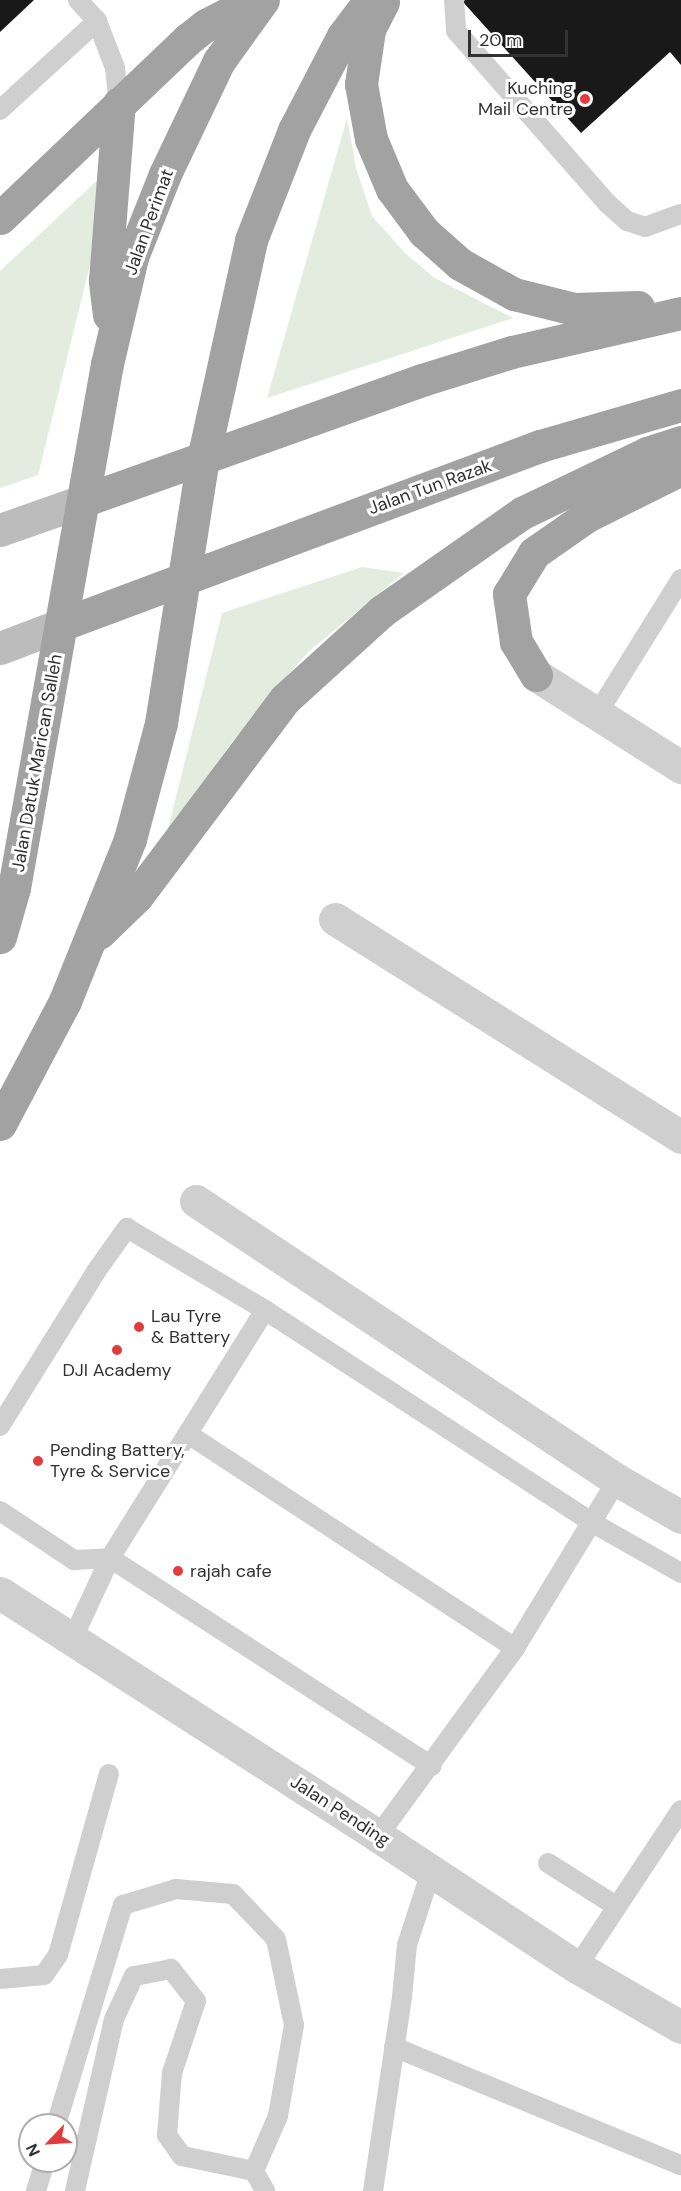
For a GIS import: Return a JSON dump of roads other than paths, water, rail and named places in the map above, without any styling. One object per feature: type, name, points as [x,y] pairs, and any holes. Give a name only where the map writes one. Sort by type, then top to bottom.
[{"type":"highway","points":[[0,218],[197,32],[254,0]]},
{"type":"highway","name":"Jalan Perimat","points":[[85,501],[113,341],[132,257],[165,174],[219,61],[263,0]]},
{"type":"highway","points":[[0,1124],[65,1001],[130,839],[160,723],[203,459],[251,240],[294,130],[343,36],[370,0]]},
{"type":"highway","points":[[384,0],[369,30],[361,84],[371,139],[392,189],[424,232],[460,264],[514,294],[574,309],[681,306]]},
{"type":"highway","points":[[113,341],[105,280],[119,104]]},
{"type":"highway","points":[[85,501],[422,380],[512,351],[681,314]]},
{"type":"highway","name":"Jalan Tun Razak","points":[[63,624],[540,446],[681,405]]},
{"type":"highway","points":[[91,941],[137,896],[285,699],[382,611],[522,513],[647,453],[681,442]]},
{"type":"highway","points":[[536,675],[516,642],[508,594],[534,553],[587,516],[681,469]]},
{"type":"highway","name":"Jalan Datuk Marican Salleh","points":[[0,937],[14,888],[85,501]]},
{"type":"main road","points":[[0,531],[85,501]]},
{"type":"main road","points":[[0,648],[63,624]]},
{"type":"street","points":[[536,675],[681,767]]},
{"type":"street","points":[[335,919],[681,1137]]},
{"type":"street","points":[[196,1201],[616,1480],[681,1517]]},
{"type":"street","name":"Jalan Pending","points":[[0,1593],[577,1967],[681,2027]]},
{"type":"lane","points":[[78,0],[97,21],[115,68],[119,104]]},
{"type":"lane","points":[[454,0],[456,32],[607,203],[627,220],[645,227],[681,214]]},
{"type":"lane","points":[[0,110],[97,21]]},
{"type":"lane","points":[[597,714],[681,579]]},
{"type":"lane","points":[[0,1426],[97,1270],[127,1228],[265,1310],[592,1523],[681,1573]]},
{"type":"lane","points":[[72,1640],[110,1558],[265,1310]]},
{"type":"lane","points":[[188,1434],[515,1648]]},
{"type":"lane","points":[[378,1836],[432,1766],[515,1648],[616,1480]]},
{"type":"lane","points":[[0,1511],[74,1560],[110,1558],[432,1766]]},
{"type":"lane","points":[[0,1979],[44,1975],[58,1955],[109,1774]]},
{"type":"lane","points":[[577,1967],[681,1810]]},
{"type":"lane","points":[[548,1863],[616,1906]]},
{"type":"lane","points":[[373,2191],[407,1945],[431,1871]]},
{"type":"lane","points":[[60,2113],[123,1905],[176,1889],[233,1894],[276,1940],[294,2025],[278,2116],[254,2171]]},
{"type":"lane","points":[[75,2191],[114,2019],[134,1976],[171,1969],[196,2001],[172,2073],[167,2135],[182,2156],[254,2171],[265,2191]]},
{"type":"lane","points":[[394,2047],[681,2165]]},
{"type":"lane","points":[[36,2191],[41,2173]]},
{"type":"place","name":"Kuching Mail Centre","points":[[585,99]]},
{"type":"place","name":"Lau Tyre & Battery","points":[[139,1327]]},
{"type":"place","name":"DJI Academy","points":[[117,1350]]},
{"type":"place","name":"Pending Battery, Tyre & Service","points":[[38,1461]]},
{"type":"place","name":"rajah cafe","points":[[178,1571]]}]
